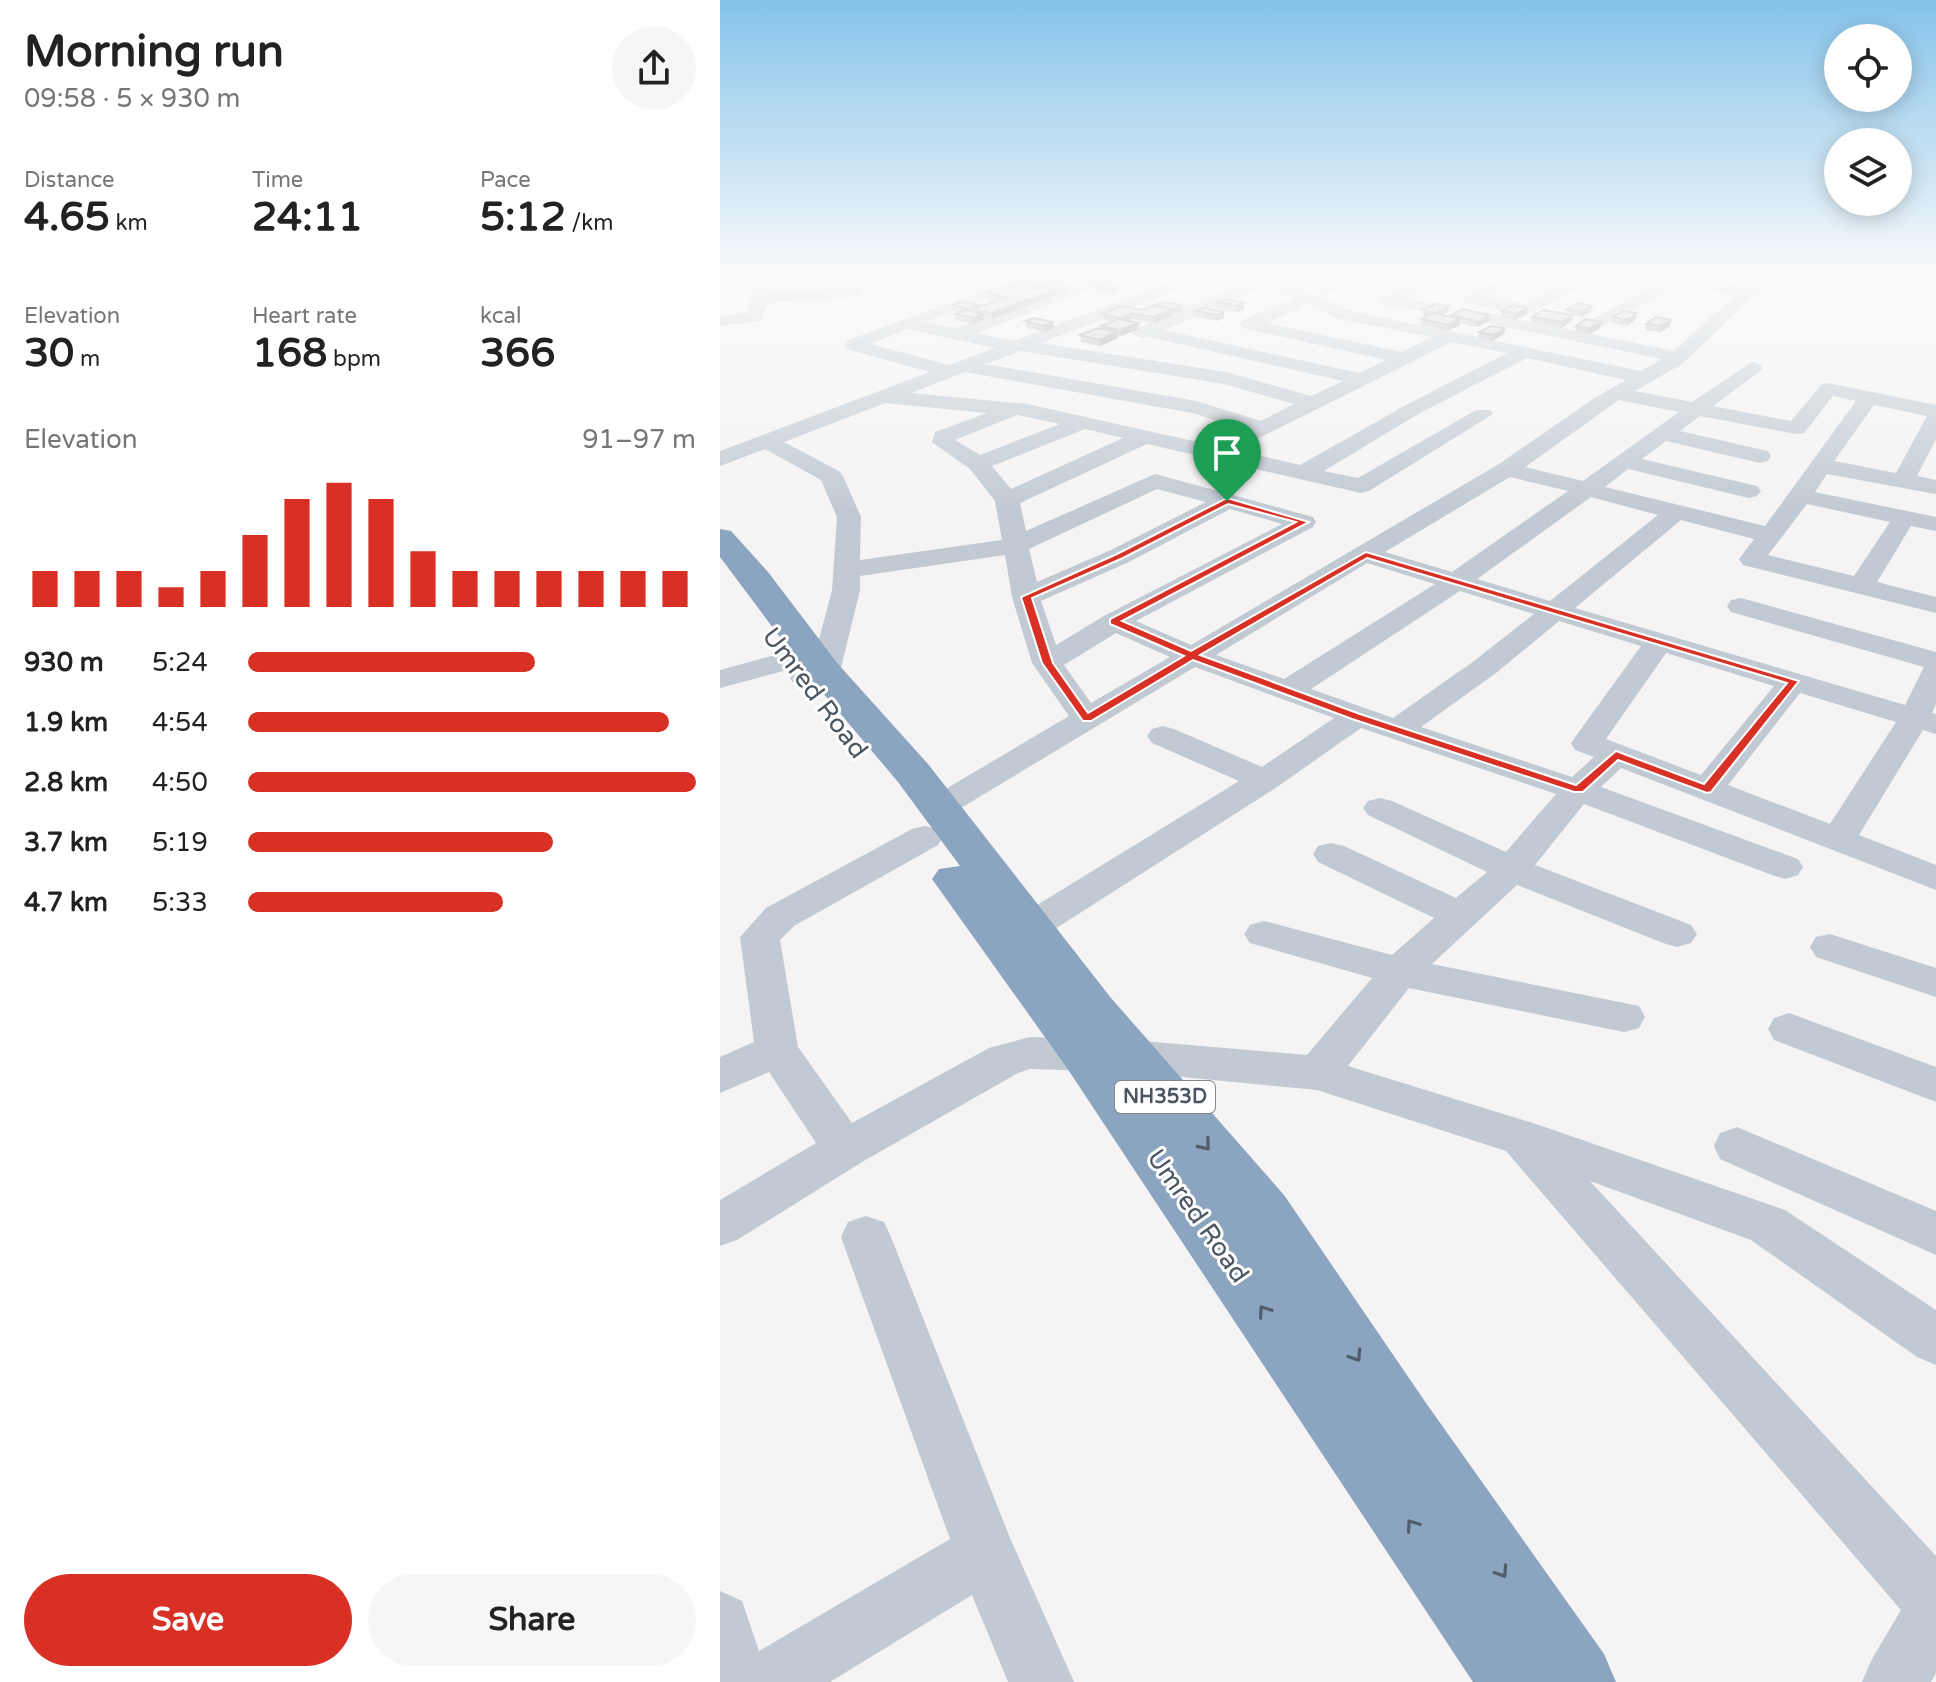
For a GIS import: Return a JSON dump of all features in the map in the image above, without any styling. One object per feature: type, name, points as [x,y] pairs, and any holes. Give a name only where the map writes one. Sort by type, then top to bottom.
[{"type":"highway","name":"NH353D","points":[[720,538],[756,579],[807,666]]},
{"type":"highway","name":"Umred Road","points":[[720,566],[807,666],[932,822],[1108,1055],[1520,1682]]},
{"type":"highway","name":"NH353D","points":[[932,822],[1030,927],[1108,1055],[1263,1213],[1402,1427],[1576,1682]]},
{"type":"street","points":[[896,354],[956,368],[1196,407],[1262,428]]},
{"type":"street","points":[[720,459],[992,354]]},
{"type":"street","points":[[1080,354],[1226,378],[1312,403]]},
{"type":"street","points":[[1255,354],[1361,379]]},
{"type":"street","points":[[1388,354],[1404,358]]},
{"type":"street","points":[[847,570],[1015,546],[1155,481],[1411,354]]},
{"type":"street","points":[[1303,473],[1413,409],[1518,354]]},
{"type":"street","points":[[1540,354],[1644,378]]},
{"type":"street","points":[[1665,354],[1678,357]]},
{"type":"street","points":[[845,1149],[777,1050],[760,937],[780,917],[932,822],[1087,719],[1507,469],[1681,354]]},
{"type":"street","points":[[1288,690],[1456,582],[1752,368]]},
{"type":"street","points":[[1617,394],[1796,428],[1828,389],[1936,411]]},
{"type":"street","points":[[884,397],[1016,409],[1361,486]]},
{"type":"street","points":[[1869,398],[1840,434],[1801,496],[1752,559],[1936,605]]},
{"type":"street","points":[[1016,409],[943,437],[943,442],[978,464],[1007,500],[1026,597],[1047,663],[1087,719]]},
{"type":"street","points":[[1047,663],[1114,622],[1304,522],[1483,414]]},
{"type":"street","points":[[1903,481],[1936,418]]},
{"type":"street","points":[[978,464],[1082,423]]},
{"type":"street","points":[[1660,433],[1760,456]]},
{"type":"street","points":[[1007,500],[1144,437]]},
{"type":"street","points":[[720,679],[807,666],[846,590],[849,517],[831,476],[768,442]]},
{"type":"street","points":[[1622,461],[1749,491]]},
{"type":"street","points":[[1822,466],[1936,487]]},
{"type":"street","points":[[1507,469],[1770,535]]},
{"type":"street","points":[[1155,481],[1304,522]]},
{"type":"street","points":[[1801,496],[1936,524]]},
{"type":"street","points":[[1026,597],[1120,556],[1227,501]]},
{"type":"street","points":[[1397,730],[1485,667],[1676,512]]},
{"type":"street","points":[[1860,587],[1905,517]]},
{"type":"street","points":[[1366,555],[1925,721]]},
{"type":"street","points":[[1741,606],[1936,661]]},
{"type":"street","points":[[1114,622],[1192,656],[1356,717],[1578,790],[1785,867]]},
{"type":"street","points":[[1659,642],[1587,743],[1936,878]]},
{"type":"street","points":[[1838,840],[1925,721],[1936,671]]},
{"type":"street","points":[[1707,790],[1794,681]]},
{"type":"street","points":[[1030,927],[1265,780],[1356,717]]},
{"type":"street","points":[[1163,736],[1265,780]]},
{"type":"street","points":[[1318,1073],[1400,971],[1512,869],[1578,790],[1616,755]]},
{"type":"street","points":[[1380,808],[1512,869],[1677,934]]},
{"type":"street","points":[[1331,854],[1461,916]]},
{"type":"street","points":[[1264,934],[1400,971],[1624,1017]]},
{"type":"street","points":[[1830,947],[1936,983]]},
{"type":"street","points":[[1789,1029],[1936,1085]]},
{"type":"street","points":[[720,1076],[777,1050]]},
{"type":"street","points":[[720,1225],[845,1149],[1004,1060],[1030,1053],[1108,1055],[1318,1073],[1520,1137],[1768,1225],[1936,1340]]},
{"type":"street","points":[[1520,1137],[1936,1602]]},
{"type":"street","points":[[1737,1146],[1936,1234]]},
{"type":"street","points":[[866,1237],[985,1552],[1041,1682]]},
{"type":"street","points":[[769,1682],[985,1552]]},
{"type":"street","points":[[1895,1682],[1936,1611]]},
{"type":"street","points":[[720,1623],[735,1682]]},
{"type":"route","points":[[1227,501],[1120,556],[1026,597],[1047,663],[1087,719],[1192,656],[1237,629],[1366,555],[1794,681],[1707,790],[1616,755],[1578,790],[1356,717],[1192,656],[1114,622],[1304,522],[1227,501]]}]
